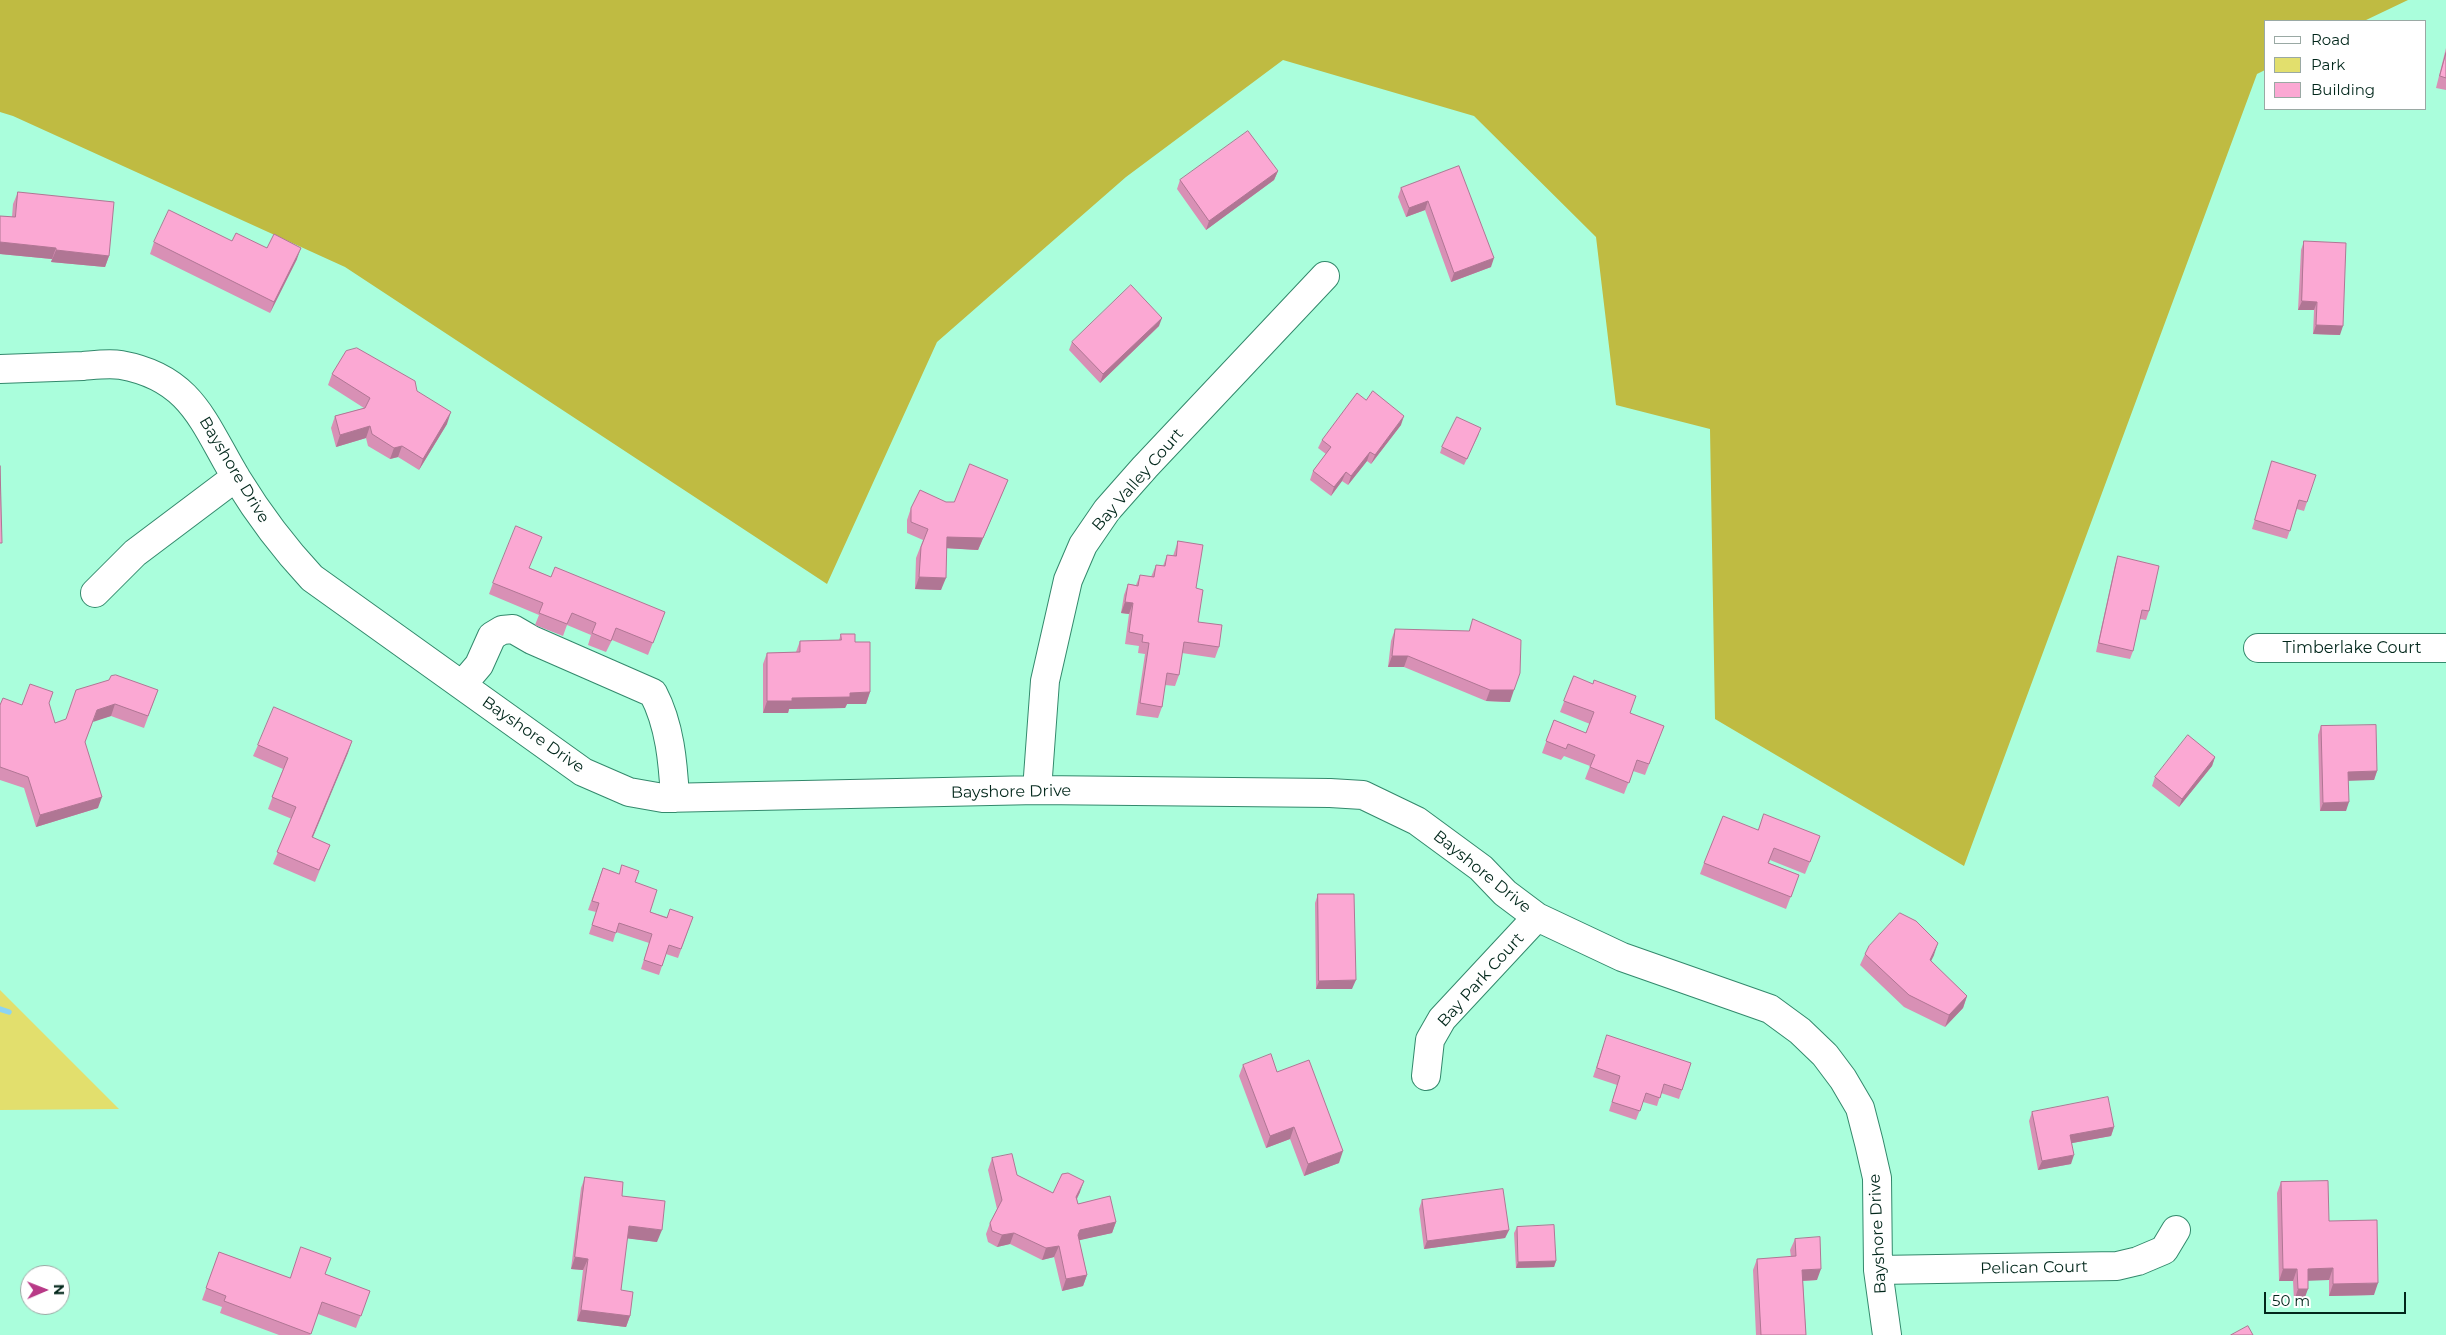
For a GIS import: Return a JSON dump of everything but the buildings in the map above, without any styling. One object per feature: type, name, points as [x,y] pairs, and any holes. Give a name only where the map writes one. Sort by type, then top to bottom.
[{"type":"street","name":"Bay Valley Court","points":[[1037,790],[1045,681],[1068,580],[1083,545],[1107,510],[1145,467],[1325,276]]},
{"type":"street","name":"Bayshore Drive","points":[[0,369],[118,364],[138,369],[186,396],[204,418],[236,478],[268,526],[289,554],[312,578],[583,772],[629,792],[649,797],[676,798],[1037,790],[1363,795],[1417,821],[1481,868],[1505,894],[1537,917],[1622,957],[1770,1009],[1800,1030],[1825,1055],[1843,1079],[1860,1108],[1877,1178],[1878,1270],[1887,1335]]},
{"type":"street","points":[[95,593],[135,553],[236,478]]},
{"type":"street","points":[[462,685],[479,664],[492,636],[502,630],[513,629],[532,640],[654,693],[659,704],[672,756],[676,798]]},
{"type":"street","name":"Timberlake Court","points":[[2258,648],[2446,648]]},
{"type":"street","name":"Bay Park Court","points":[[1426,1076],[1430,1040],[1442,1020],[1537,917]]},
{"type":"street","name":"Pelican Court","points":[[1878,1270],[2116,1266],[2138,1261],[2164,1250],[2176,1230]]},
{"type":"green space","points":[[0,990],[119,1109],[0,1110]]},
{"type":"shaded area","points":[[0,0],[2408,0],[2366,20],[2264,20],[2264,70],[2257,74],[1964,866],[1715,719],[1710,429],[1616,405],[1596,237],[1474,116],[1283,60],[1126,177],[937,342],[827,584],[345,267],[13,116],[0,112]]},
{"type":"waterway","points":[[0,1009],[9,1012]]}]
